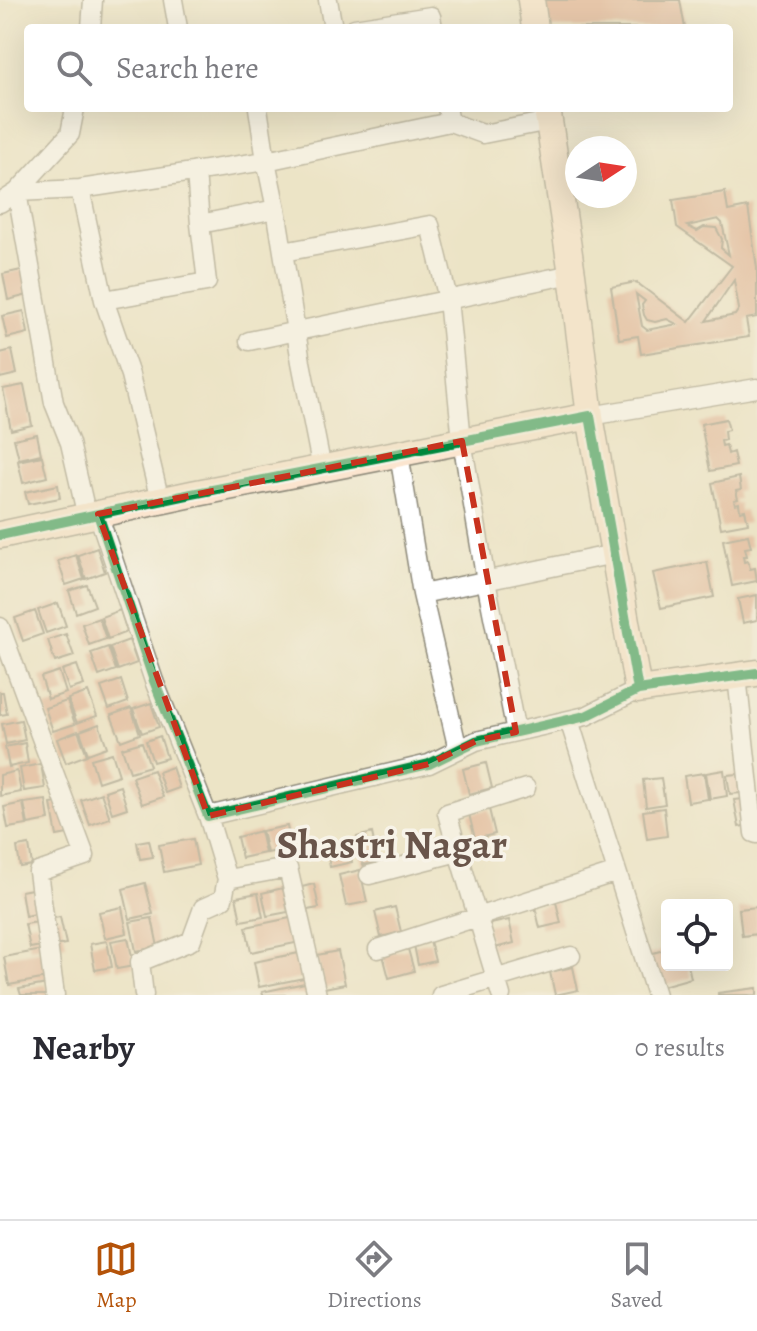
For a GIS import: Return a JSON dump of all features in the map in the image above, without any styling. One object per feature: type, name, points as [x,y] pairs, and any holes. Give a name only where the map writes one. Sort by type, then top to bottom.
[{"type":"street","points":[[91,24],[93,0]]},
{"type":"street","points":[[173,0],[177,24]]},
{"type":"street","points":[[328,0],[332,24]]},
{"type":"street","points":[[531,0],[534,24]]},
{"type":"street","points":[[380,24],[431,16],[432,24]]},
{"type":"street","points":[[0,203],[17,192],[70,134],[74,112]]},
{"type":"street","points":[[259,112],[322,469]]},
{"type":"street","points":[[17,192],[80,189],[266,161],[448,115],[483,134],[548,114],[590,416],[638,690]]},
{"type":"street","points":[[104,300],[207,282],[196,171]]},
{"type":"street","points":[[80,189],[104,300],[130,375],[160,501]]},
{"type":"street","points":[[17,192],[54,403],[70,443],[92,516],[208,816],[227,879],[223,899],[203,908],[191,941],[140,962],[144,995]]},
{"type":"street","points":[[200,224],[276,209]]},
{"type":"street","points":[[283,252],[430,225],[448,299],[462,441],[516,732]]},
{"type":"street","points":[[249,341],[572,274]]},
{"type":"street","points":[[0,535],[590,416],[757,388]]},
{"type":"street","points":[[399,454],[422,594],[458,750]]},
{"type":"street","points":[[422,594],[614,554]]},
{"type":"street","points":[[0,627],[85,856],[38,872],[55,995]]},
{"type":"street","points":[[208,816],[429,764],[476,741],[586,716],[638,690],[747,675],[754,833],[757,834]]},
{"type":"street","points":[[569,720],[656,995]]},
{"type":"street","points":[[499,987],[447,813],[526,788]]},
{"type":"street","points":[[369,875],[458,852]]},
{"type":"street","points":[[227,879],[288,868],[317,995]]},
{"type":"street","points":[[378,949],[617,872]]},
{"type":"street","points":[[441,995],[499,987],[571,956]]},
{"type":"highlighted area","points":[[462,441],[516,732],[476,741],[429,764],[208,816],[98,514]]},
{"type":"building","points":[[541,0],[680,0],[684,24],[544,24]]},
{"type":"building","points":[[725,192],[728,211],[748,207],[757,268],[757,317],[746,319],[749,337],[641,354],[638,336],[619,339],[611,287],[636,282],[689,322],[732,266],[677,227],[673,200]],"holes":[[[718,219],[722,223],[729,255],[721,248],[722,239],[716,228],[704,227],[697,231],[687,226]],[[734,280],[739,309],[735,315],[706,321]],[[636,294],[645,301],[642,305],[647,320],[667,319],[677,324],[647,330],[642,326]]]},
{"type":"building","points":[[26,269],[32,294],[8,300],[3,274]]},
{"type":"building","points":[[24,311],[28,333],[7,338],[2,316]]},
{"type":"building","points":[[12,350],[17,374],[0,378],[0,353]]},
{"type":"building","points":[[24,385],[32,425],[11,430],[3,389]]},
{"type":"building","points":[[726,419],[729,430],[724,431],[722,446],[726,445],[728,454],[733,452],[736,466],[710,471],[701,424]]},
{"type":"building","points":[[37,434],[41,454],[19,459],[14,439]]},
{"type":"building","points":[[42,456],[47,477],[23,483],[18,461]]},
{"type":"building","points":[[739,477],[741,490],[736,491],[738,499],[734,500],[735,504],[739,503],[740,511],[745,510],[748,523],[721,528],[712,483]]},
{"type":"building","points":[[58,485],[60,498],[28,504],[25,492]]},
{"type":"building","points":[[748,535],[751,547],[745,548],[747,556],[743,556],[744,562],[748,561],[750,569],[755,568],[757,581],[732,586],[723,540]]},
{"type":"building","points":[[97,548],[105,572],[86,579],[78,555]]},
{"type":"building","points":[[76,555],[84,579],[66,585],[58,561]]},
{"type":"building","points":[[707,562],[714,597],[661,608],[653,573]]},
{"type":"building","points":[[87,585],[95,606],[76,613],[69,591]]},
{"type":"building","points":[[757,595],[757,620],[743,623],[738,599]]},
{"type":"building","points":[[58,603],[66,626],[46,633],[38,610]]},
{"type":"building","points":[[120,610],[127,632],[108,639],[101,617]]},
{"type":"building","points":[[35,611],[43,634],[23,641],[15,618]]},
{"type":"building","points":[[99,618],[106,639],[89,645],[82,624]]},
{"type":"building","points":[[66,634],[74,656],[55,662],[48,640]]},
{"type":"building","points":[[129,640],[137,663],[118,670],[110,647]]},
{"type":"building","points":[[108,647],[116,670],[99,676],[91,653]]},
{"type":"building","points":[[77,665],[84,685],[69,690],[62,670]]},
{"type":"building","points":[[59,671],[66,693],[48,699],[41,677]]},
{"type":"building","points":[[121,680],[128,702],[109,709],[101,687]]},
{"type":"building","points":[[0,692],[3,692],[7,714],[0,715]]},
{"type":"building","points":[[88,692],[97,716],[77,723],[68,699]]},
{"type":"building","points":[[67,701],[75,724],[53,731],[45,708]]},
{"type":"building","points":[[151,703],[159,727],[142,733],[133,709]]},
{"type":"building","points":[[131,708],[140,734],[121,741],[111,715]]},
{"type":"building","points":[[21,720],[25,740],[6,744],[2,724]]},
{"type":"building","points":[[99,724],[107,747],[88,754],[80,731]]},
{"type":"building","points":[[78,731],[87,755],[66,763],[57,739]]},
{"type":"building","points":[[160,736],[167,758],[153,762],[146,741]]},
{"type":"building","points":[[142,742],[150,766],[130,772],[122,748]]},
{"type":"building","points":[[25,743],[28,763],[9,767],[5,747]]},
{"type":"building","points":[[112,753],[119,775],[98,782],[91,759]]},
{"type":"building","points":[[486,763],[492,788],[469,794],[463,769]]},
{"type":"building","points":[[41,764],[45,788],[24,791],[20,768]]},
{"type":"building","points":[[172,767],[179,788],[165,793],[158,772]]},
{"type":"building","points":[[153,770],[163,797],[142,804],[132,777]]},
{"type":"building","points":[[724,770],[727,796],[710,799],[706,773]]},
{"type":"building","points":[[17,771],[21,792],[0,796],[0,775]]},
{"type":"building","points":[[704,773],[708,799],[688,802],[684,776]]},
{"type":"building","points":[[738,774],[741,793],[730,794],[727,775]]},
{"type":"building","points":[[661,778],[665,804],[646,807],[643,780]]},
{"type":"building","points":[[120,786],[127,808],[112,813],[105,791]]},
{"type":"building","points":[[101,793],[110,818],[90,825],[81,800]]},
{"type":"building","points":[[744,799],[748,825],[739,827],[734,800]]},
{"type":"building","points":[[46,800],[49,820],[28,824],[24,803]]},
{"type":"building","points":[[63,802],[68,834],[57,836],[51,804]]},
{"type":"building","points":[[23,803],[27,825],[8,828],[4,807]]},
{"type":"building","points":[[664,808],[667,836],[647,839],[643,811]]},
{"type":"building","points":[[489,809],[495,834],[475,839],[469,814]]},
{"type":"building","points":[[287,826],[291,848],[267,853],[262,831]]},
{"type":"building","points":[[260,831],[265,853],[242,858],[237,837]]},
{"type":"building","points":[[372,833],[378,862],[363,865],[357,837]]},
{"type":"building","points":[[193,839],[198,865],[164,872],[159,845]]},
{"type":"building","points":[[149,840],[153,857],[140,859],[137,842]]},
{"type":"building","points":[[348,842],[352,862],[330,867],[326,847]]},
{"type":"building","points":[[29,845],[32,865],[20,867],[17,847]]},
{"type":"building","points":[[360,870],[367,902],[346,906],[339,875]]},
{"type":"building","points":[[145,883],[153,914],[130,919],[123,889]]},
{"type":"building","points":[[314,884],[319,908],[307,910],[302,887]]},
{"type":"building","points":[[283,888],[288,912],[267,916],[262,893]]},
{"type":"building","points":[[32,889],[36,914],[25,916],[21,891]]},
{"type":"building","points":[[258,893],[263,917],[241,921],[236,897]]},
{"type":"building","points":[[556,902],[561,923],[540,928],[535,907]]},
{"type":"building","points":[[122,907],[127,933],[105,938],[99,912]]},
{"type":"building","points":[[395,907],[401,932],[381,937],[375,912]]},
{"type":"building","points":[[757,907],[757,934],[742,936],[739,909]]},
{"type":"building","points":[[60,917],[66,944],[53,946],[48,919]]},
{"type":"building","points":[[295,917],[300,942],[251,952],[246,927]]},
{"type":"building","points":[[152,918],[158,947],[136,951],[130,922]]},
{"type":"building","points":[[509,920],[514,943],[491,949],[486,925]]},
{"type":"building","points":[[37,922],[41,946],[30,948],[25,924]]},
{"type":"building","points":[[128,938],[134,966],[117,969],[111,941]]},
{"type":"building","points":[[107,941],[112,967],[95,970],[90,944]]},
{"type":"building","points":[[430,941],[435,961],[418,965],[414,945]]},
{"type":"building","points":[[408,949],[414,971],[389,978],[383,955]]},
{"type":"building","points":[[42,950],[47,978],[9,985],[4,957]]},
{"type":"building","points":[[338,951],[345,984],[324,988],[317,955]]},
{"type":"building","points":[[661,951],[661,971],[689,971],[691,978],[655,988],[646,955]]},
{"type":"building","points":[[299,953],[304,978],[259,987],[254,962]]},
{"type":"building","points":[[573,967],[578,990],[555,995],[550,972]]},
{"type":"building","points":[[305,983],[308,995],[263,995],[262,992]]},
{"type":"building","points":[[47,984],[48,995],[21,995],[19,989]]},
{"type":"building","points":[[757,988],[757,995],[718,995],[718,993]]},
{"type":"cycle path","points":[[0,535],[590,416],[638,690],[757,673]]},
{"type":"cycle path","points":[[98,514],[154,681],[208,816],[429,764],[476,741],[586,716],[638,690]]},
{"type":"district","name":"Shastri Nagar","points":[[392,844]]}]
